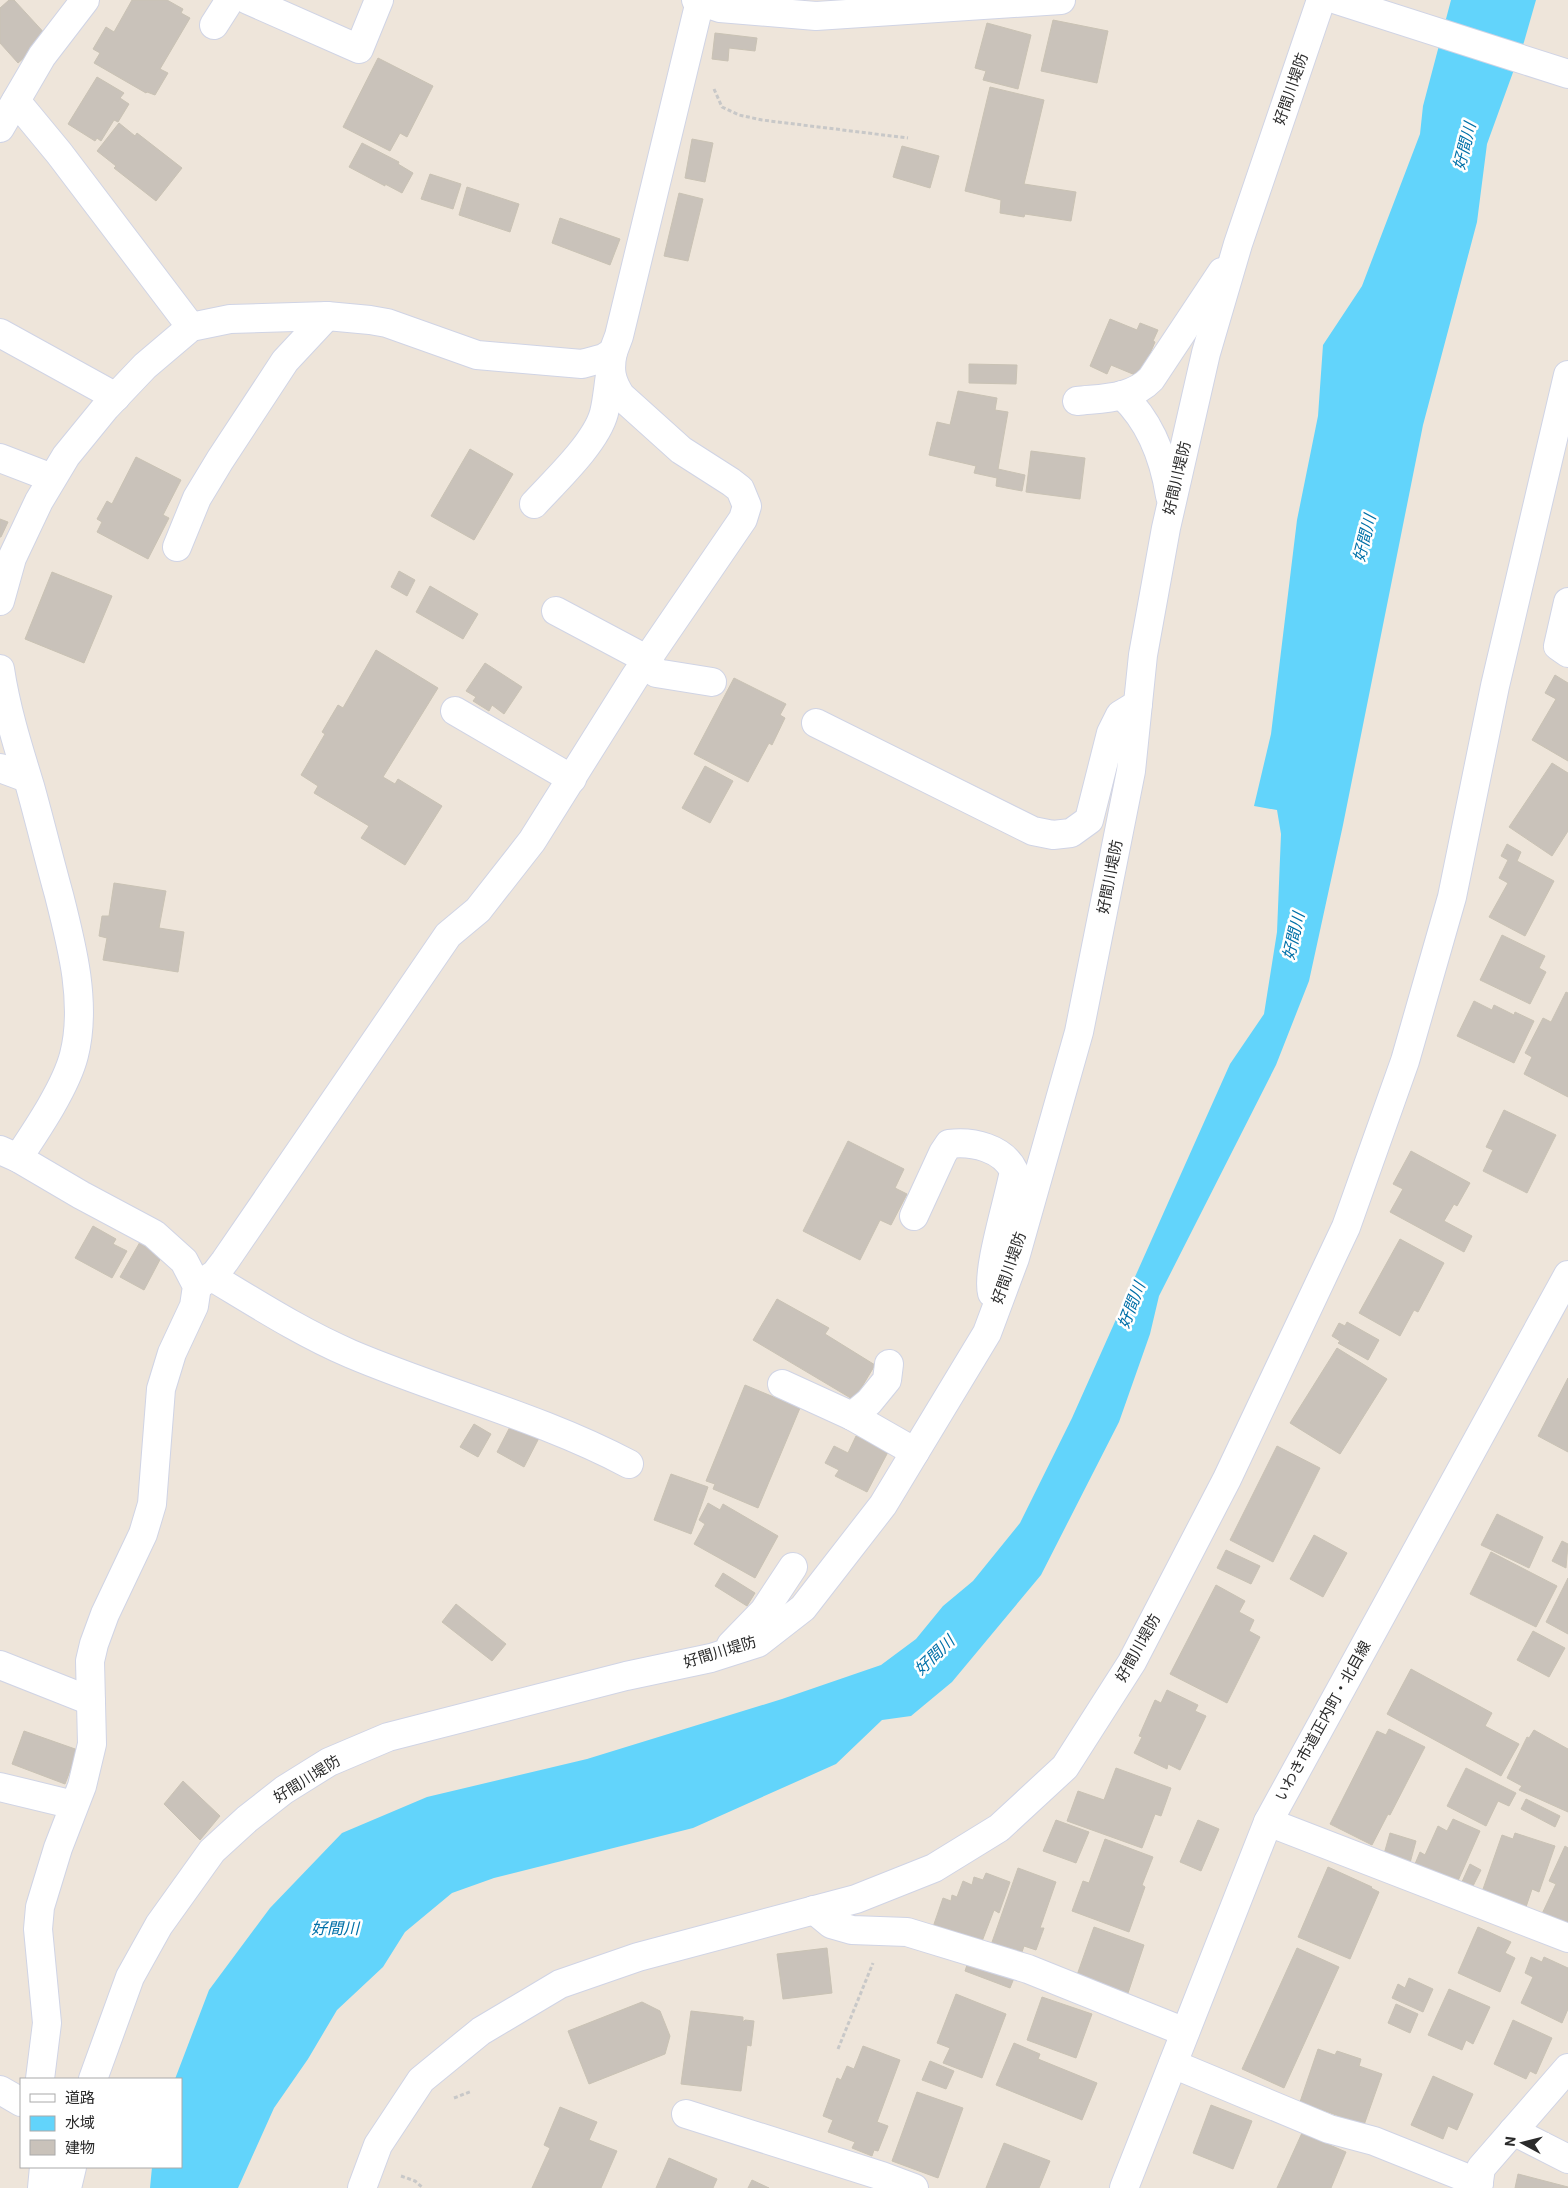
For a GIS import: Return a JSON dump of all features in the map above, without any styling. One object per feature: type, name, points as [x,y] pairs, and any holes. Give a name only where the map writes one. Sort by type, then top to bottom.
[{"type":"street","points":[[0,128],[42,56],[85,0]]},
{"type":"street","points":[[214,25],[230,0]]},
{"type":"street","points":[[248,0],[359,49],[379,0]]},
{"type":"street","points":[[534,504],[571,464],[604,415],[612,363],[698,1],[720,8],[816,16],[911,5],[1060,0]]},
{"type":"street","name":"好間川堤防","points":[[93,2078],[130,1977],[159,1925],[212,1852],[248,1819],[284,1790],[329,1762],[388,1737],[626,1676],[719,1656],[758,1643],[803,1608],[883,1505],[987,1333],[1015,1258],[1079,1032],[1131,771],[1143,655],[1171,505],[1206,353],[1233,260],[1321,0]]},
{"type":"street","points":[[1337,0],[1568,74]]},
{"type":"street","points":[[16,101],[59,153],[191,328]]},
{"type":"street","points":[[1077,401],[1131,394],[1144,387],[1152,379],[1216,279],[1233,260]]},
{"type":"street","points":[[0,596],[12,558],[39,500],[66,456],[116,397],[146,366],[191,328],[230,318],[327,316],[387,323],[464,352],[484,356],[582,364],[604,358],[612,363]]},
{"type":"street","points":[[177,548],[197,498],[225,452],[285,361],[327,316]]},
{"type":"street","points":[[0,333],[116,397]]},
{"type":"street","points":[[40,2078],[47,2023],[38,1929],[40,1907],[58,1848],[82,1786],[92,1744],[90,1661],[94,1644],[105,1614],[143,1534],[152,1504],[161,1389],[172,1353],[204,1282],[225,1261],[448,935],[478,910],[532,841],[635,677],[739,527],[747,506],[743,495],[731,482],[681,450],[621,396],[614,385],[612,363]]},
{"type":"street","name":"好間川堤防","points":[[362,2188],[378,2145],[421,2080],[481,2031],[560,1984],[638,1956],[856,1898],[934,1868],[1000,1828],[1065,1767],[1132,1662],[1227,1478],[1346,1227],[1405,1061],[1452,897],[1495,686],[1568,375]]},
{"type":"street","points":[[1122,395],[1142,416],[1150,430],[1166,472],[1171,505]]},
{"type":"street","points":[[0,458],[52,478]]},
{"type":"street","points":[[1568,602],[1558,646],[1568,653]]},
{"type":"street","points":[[556,611],[648,660],[656,673],[712,682]]},
{"type":"street","points":[[0,669],[5,703],[68,930],[76,979],[79,1031],[73,1058],[42,1122],[9,1154],[154,1234],[204,1282],[343,1350],[570,1436],[629,1464]]},
{"type":"street","points":[[816,723],[1033,831],[1052,835],[1071,833],[1089,820],[1110,733],[1120,714],[1138,704]]},
{"type":"street","points":[[455,711],[572,779]]},
{"type":"street","points":[[0,768],[27,778]]},
{"type":"street","points":[[914,1216],[949,1144],[964,1142],[1000,1153],[1009,1162],[1014,1172],[993,1263],[991,1288],[996,1307]]},
{"type":"street","name":"いわき市道正内町・北目線","points":[[1124,2188],[1268,1822],[1568,1275]]},
{"type":"street","points":[[852,1416],[869,1402],[887,1380],[889,1364]]},
{"type":"street","points":[[782,1384],[852,1416],[915,1452]]},
{"type":"street","points":[[719,1656],[744,1634],[764,1611],[793,1567]]},
{"type":"street","points":[[0,1665],[91,1701]]},
{"type":"street","points":[[0,1787],[74,1805]]},
{"type":"street","points":[[1268,1822],[1568,1938]]},
{"type":"street","points":[[814,1910],[831,1924],[852,1930],[907,1932],[1028,1969],[1185,2032]]},
{"type":"street","points":[[1173,2064],[1329,2130],[1374,2141],[1479,2186],[1481,2168],[1568,2068]]},
{"type":"street","points":[[0,2090],[20,2101]]},
{"type":"street","points":[[686,2114],[914,2188]]},
{"type":"street","points":[[1513,2131],[1568,2159]]},
{"type":"street","points":[[42,2188],[44,2168]]},
{"type":"street","points":[[67,2188],[72,2168]]},
{"type":"path","points":[[712,82],[722,107],[740,115],[762,120],[908,138]]},
{"type":"path","points":[[838,2049],[886,1932]]},
{"type":"water","name":"好間川","points":[[1451,0],[1536,0],[1524,42],[1487,144],[1477,222],[1423,425],[1343,825],[1309,981],[1276,1065],[1159,1296],[1150,1334],[1119,1422],[1041,1575],[952,1682],[911,1716],[882,1720],[836,1764],[693,1828],[494,1878],[452,1893],[405,1932],[383,1967],[337,2010],[308,2059],[274,2108],[238,2188],[150,2188],[152,2168],[182,2168],[182,2078],[175,2078],[209,1990],[270,1908],[342,1833],[427,1797],[587,1759],[782,1699],[881,1665],[916,1639],[943,1606],[973,1581],[1020,1523],[1072,1418],[1230,1064],[1264,1014],[1277,932],[1281,834],[1277,810],[1254,806],[1271,734],[1297,520],[1318,416],[1323,345],[1362,286],[1420,134],[1423,106]]},
{"type":"building","points":[[9,0],[14,0],[48,37],[18,63],[0,43],[0,8]]},
{"type":"building","points":[[132,0],[167,0],[183,9],[181,13],[190,18],[160,69],[168,73],[155,95],[146,93],[94,63],[100,53],[93,49],[106,27],[114,32]]},
{"type":"building","points":[[1053,20],[1108,31],[1097,83],[1041,71]]},
{"type":"building","points":[[987,23],[1031,35],[1018,89],[983,80],[986,71],[975,68]]},
{"type":"building","points":[[715,33],[757,38],[755,51],[729,48],[728,61],[712,59]]},
{"type":"building","points":[[378,58],[433,86],[407,137],[400,133],[390,151],[343,127]]},
{"type":"building","points":[[97,77],[124,93],[120,98],[129,104],[118,122],[114,120],[101,141],[97,138],[95,141],[68,124]]},
{"type":"building","points":[[990,87],[1044,100],[1024,184],[1076,192],[1071,221],[1025,214],[1024,217],[1000,213],[1001,200],[965,191]]},
{"type":"building","points":[[119,123],[135,136],[137,133],[182,168],[156,201],[114,168],[116,166],[97,151]]},
{"type":"building","points":[[692,139],[713,143],[705,182],[685,178]]},
{"type":"building","points":[[362,143],[399,162],[398,164],[413,173],[402,193],[349,167]]},
{"type":"building","points":[[902,146],[939,156],[930,188],[893,177]]},
{"type":"building","points":[[430,174],[461,184],[453,209],[421,199]]},
{"type":"building","points":[[467,187],[519,204],[510,232],[459,215]]},
{"type":"building","points":[[679,193],[703,199],[688,261],[664,256]]},
{"type":"building","points":[[560,218],[620,239],[610,265],[552,243]]},
{"type":"building","points":[[1110,319],[1137,330],[1140,323],[1158,330],[1140,377],[1111,365],[1107,374],[1090,366]]},
{"type":"building","points":[[969,364],[1017,365],[1016,384],[969,383]]},
{"type":"building","points":[[958,391],[997,398],[995,410],[1008,412],[998,469],[1025,475],[1022,491],[996,486],[997,478],[974,473],[976,466],[929,455],[937,422],[950,425]]},
{"type":"building","points":[[470,449],[513,474],[474,540],[431,516]]},
{"type":"building","points":[[1031,451],[1085,458],[1080,499],[1026,492]]},
{"type":"building","points":[[136,457],[181,480],[163,515],[169,518],[148,559],[97,532],[102,522],[97,519],[107,501],[112,504]]},
{"type":"building","points":[[0,519],[8,522],[1,537],[0,537]]},
{"type":"building","points":[[399,571],[415,580],[407,596],[391,587]]},
{"type":"building","points":[[52,572],[112,596],[84,663],[25,639]]},
{"type":"building","points":[[430,586],[478,614],[463,639],[416,612]]},
{"type":"building","points":[[376,650],[438,688],[383,777],[395,784],[398,779],[442,806],[405,865],[361,838],[369,826],[314,793],[318,786],[301,775],[325,734],[322,732],[338,705],[343,708]]},
{"type":"building","points":[[485,663],[522,687],[504,714],[492,705],[489,711],[473,701],[476,697],[466,691]]},
{"type":"building","points":[[1555,675],[1568,683],[1568,761],[1532,740],[1556,699],[1545,693]]},
{"type":"building","points":[[734,678],[786,704],[780,715],[785,718],[772,745],[769,743],[748,782],[694,754]]},
{"type":"building","points":[[1552,763],[1568,773],[1568,831],[1552,856],[1509,827]]},
{"type":"building","points":[[705,766],[733,781],[710,823],[682,808]]},
{"type":"building","points":[[1507,844],[1521,852],[1517,861],[1554,881],[1525,936],[1489,917],[1508,883],[1499,878],[1508,860],[1501,856]]},
{"type":"building","points":[[114,883],[166,891],[159,928],[184,932],[178,972],[103,960],[107,938],[99,936],[102,916],[109,916]]},
{"type":"building","points":[[1502,935],[1545,956],[1539,968],[1546,972],[1530,1004],[1480,980]]},
{"type":"building","points":[[1566,992],[1568,993],[1568,1097],[1524,1074],[1532,1057],[1525,1053],[1543,1018],[1551,1022]]},
{"type":"building","points":[[1474,1001],[1492,1010],[1494,1005],[1514,1015],[1515,1012],[1534,1021],[1514,1063],[1457,1036]]},
{"type":"building","points":[[1504,1110],[1556,1135],[1527,1193],[1483,1171],[1493,1150],[1486,1147]]},
{"type":"building","points":[[848,1141],[904,1169],[895,1188],[907,1194],[891,1225],[880,1220],[860,1260],[803,1231]]},
{"type":"building","points":[[1411,1151],[1470,1183],[1457,1206],[1454,1204],[1444,1221],[1472,1236],[1464,1252],[1390,1212],[1403,1189],[1393,1184]]},
{"type":"building","points":[[93,1226],[116,1239],[113,1244],[127,1251],[112,1278],[75,1258]]},
{"type":"building","points":[[1400,1239],[1444,1263],[1418,1312],[1414,1310],[1400,1336],[1359,1313]]},
{"type":"building","points":[[140,1242],[163,1254],[144,1290],[120,1277]]},
{"type":"building","points":[[777,1299],[829,1328],[825,1334],[875,1365],[854,1400],[753,1340]]},
{"type":"building","points":[[1347,1322],[1379,1340],[1368,1360],[1338,1343],[1340,1341],[1332,1336],[1339,1323],[1345,1326]]},
{"type":"building","points":[[1337,1348],[1387,1379],[1340,1454],[1290,1423]]},
{"type":"building","points":[[1568,1378],[1568,1452],[1538,1436]]},
{"type":"building","points":[[745,1385],[800,1408],[758,1508],[713,1489],[715,1484],[706,1481]]},
{"type":"building","points":[[513,1421],[540,1436],[524,1467],[497,1452]]},
{"type":"building","points":[[474,1424],[491,1434],[478,1457],[460,1447]]},
{"type":"building","points":[[856,1436],[888,1452],[867,1492],[835,1476],[839,1470],[825,1463],[834,1446],[848,1453]]},
{"type":"building","points":[[1277,1446],[1320,1468],[1273,1562],[1230,1540]]},
{"type":"building","points":[[671,1474],[708,1487],[691,1534],[654,1520]]},
{"type":"building","points":[[708,1503],[720,1510],[723,1504],[778,1536],[755,1578],[694,1544],[705,1524],[699,1520]]},
{"type":"building","points":[[1497,1514],[1543,1537],[1529,1568],[1481,1545]]},
{"type":"building","points":[[1314,1535],[1347,1553],[1323,1597],[1290,1579]]},
{"type":"building","points":[[1562,1541],[1568,1544],[1566,1568],[1552,1561]]},
{"type":"building","points":[[1226,1550],[1260,1566],[1251,1584],[1217,1568]]},
{"type":"building","points":[[1491,1552],[1557,1586],[1536,1627],[1470,1594]]},
{"type":"building","points":[[723,1573],[755,1593],[747,1606],[715,1586]]},
{"type":"building","points":[[1568,1578],[1568,1634],[1546,1622]]},
{"type":"building","points":[[1216,1585],[1245,1601],[1239,1612],[1254,1620],[1249,1631],[1260,1637],[1227,1703],[1170,1674]]},
{"type":"building","points":[[456,1604],[506,1644],[492,1661],[442,1622]]},
{"type":"building","points":[[1533,1631],[1565,1648],[1549,1677],[1517,1660]]},
{"type":"building","points":[[1411,1669],[1492,1713],[1485,1726],[1519,1744],[1501,1776],[1387,1714]]},
{"type":"building","points":[[1167,1690],[1198,1705],[1195,1711],[1206,1716],[1180,1770],[1168,1764],[1167,1769],[1134,1753],[1142,1737],[1139,1736],[1155,1700],[1161,1703]]},
{"type":"building","points":[[1389,1729],[1425,1747],[1390,1815],[1388,1814],[1372,1845],[1330,1824],[1377,1731],[1386,1735]]},
{"type":"building","points":[[1534,1730],[1568,1749],[1568,1812],[1519,1790],[1522,1786],[1507,1778],[1527,1737],[1529,1738]]},
{"type":"building","points":[[24,1731],[78,1750],[65,1784],[12,1764]]},
{"type":"building","points":[[1116,1768],[1171,1788],[1161,1816],[1155,1814],[1142,1848],[1067,1821],[1078,1791],[1104,1800]]},
{"type":"building","points":[[1466,1768],[1516,1793],[1509,1806],[1498,1801],[1486,1826],[1447,1806]]},
{"type":"building","points":[[183,1781],[220,1816],[200,1840],[164,1804]]},
{"type":"building","points":[[1526,1799],[1560,1816],[1555,1827],[1521,1809]]},
{"type":"building","points":[[1453,1819],[1480,1831],[1457,1883],[1415,1864],[1420,1852],[1425,1855],[1438,1826],[1447,1831]]},
{"type":"building","points":[[1056,1820],[1089,1832],[1076,1863],[1043,1851]]},
{"type":"building","points":[[1198,1820],[1219,1829],[1201,1871],[1180,1862]]},
{"type":"building","points":[[1390,1833],[1416,1841],[1410,1863],[1384,1854]]},
{"type":"building","points":[[1515,1833],[1555,1846],[1539,1892],[1532,1889],[1526,1907],[1482,1892],[1502,1835],[1513,1839]]},
{"type":"building","points":[[1105,1839],[1153,1857],[1142,1885],[1145,1887],[1129,1932],[1072,1911],[1083,1881],[1089,1883]]},
{"type":"building","points":[[1565,1846],[1568,1848],[1568,1927],[1541,1916],[1556,1884],[1549,1881]]},
{"type":"building","points":[[1470,1864],[1481,1870],[1472,1888],[1461,1884]]},
{"type":"building","points":[[1328,1867],[1379,1892],[1350,1959],[1298,1937]]},
{"type":"building","points":[[1018,1868],[1056,1882],[1040,1928],[1044,1928],[1036,1950],[1024,1946],[1021,1955],[991,1945]]},
{"type":"building","points":[[986,1873],[1010,1882],[999,1913],[994,1910],[981,1944],[933,1927],[943,1898],[951,1901],[952,1895],[957,1897],[963,1881],[972,1885],[974,1877],[983,1880]]},
{"type":"building","points":[[1094,1927],[1144,1945],[1127,1996],[1076,1978]]},
{"type":"building","points":[[1478,1927],[1511,1942],[1505,1953],[1515,1958],[1500,1992],[1458,1973]]},
{"type":"building","points":[[827,1948],[832,1993],[783,1999],[777,1954]]},
{"type":"building","points":[[1297,1948],[1339,1967],[1284,2088],[1242,2069]]},
{"type":"building","points":[[1531,1957],[1542,1962],[1544,1957],[1568,1968],[1568,2009],[1562,2023],[1521,2003],[1533,1977],[1525,1973]]},
{"type":"building","points":[[969,1959],[1014,1978],[1010,1988],[965,1971]]},
{"type":"building","points":[[1409,1978],[1433,1989],[1423,2012],[1392,1998],[1398,1984],[1405,1988]]},
{"type":"building","points":[[1449,1989],[1490,2007],[1473,2044],[1466,2040],[1462,2050],[1428,2035]]},
{"type":"building","points":[[956,1994],[1006,2014],[982,2078],[943,2063],[950,2048],[937,2043]]},
{"type":"building","points":[[1042,1997],[1092,2014],[1076,2058],[1027,2040]]},
{"type":"building","points":[[642,2002],[660,2011],[670,2036],[665,2054],[589,2084],[568,2031]]},
{"type":"building","points":[[1396,2004],[1418,2014],[1410,2033],[1388,2023]]},
{"type":"building","points":[[691,2011],[743,2017],[743,2022],[745,2020],[754,2021],[751,2046],[747,2045],[741,2091],[681,2084]]},
{"type":"building","points":[[1513,2020],[1552,2038],[1536,2074],[1530,2071],[1526,2079],[1494,2064]]},
{"type":"building","points":[[1014,2043],[1040,2054],[1038,2059],[1097,2083],[1082,2120],[996,2085]]},
{"type":"building","points":[[863,2046],[900,2060],[877,2122],[888,2126],[878,2151],[874,2150],[872,2156],[852,2148],[855,2142],[828,2132],[833,2120],[823,2116],[837,2078],[841,2080],[847,2066],[854,2069]]},
{"type":"building","points":[[1318,2049],[1335,2055],[1337,2051],[1361,2059],[1359,2066],[1382,2074],[1364,2125],[1300,2102]]},
{"type":"building","points":[[930,2061],[954,2071],[946,2089],[922,2080]]},
{"type":"building","points":[[1433,2076],[1473,2094],[1457,2130],[1448,2126],[1443,2139],[1411,2125]]},
{"type":"building","points":[[917,2092],[963,2108],[938,2178],[892,2161]]},
{"type":"building","points":[[1211,2105],[1252,2121],[1233,2169],[1193,2153]]},
{"type":"building","points":[[560,2107],[597,2122],[589,2140],[617,2151],[601,2188],[532,2188],[550,2148],[544,2145]]},
{"type":"building","points":[[1302,2133],[1346,2152],[1331,2188],[1277,2188]]},
{"type":"building","points":[[1004,2143],[1050,2161],[1039,2188],[986,2188]]},
{"type":"building","points":[[669,2158],[717,2179],[713,2188],[656,2188]]},
{"type":"building","points":[[1518,2174],[1568,2187],[1515,2188]]},
{"type":"building","points":[[752,2180],[769,2188],[748,2188]]}]
